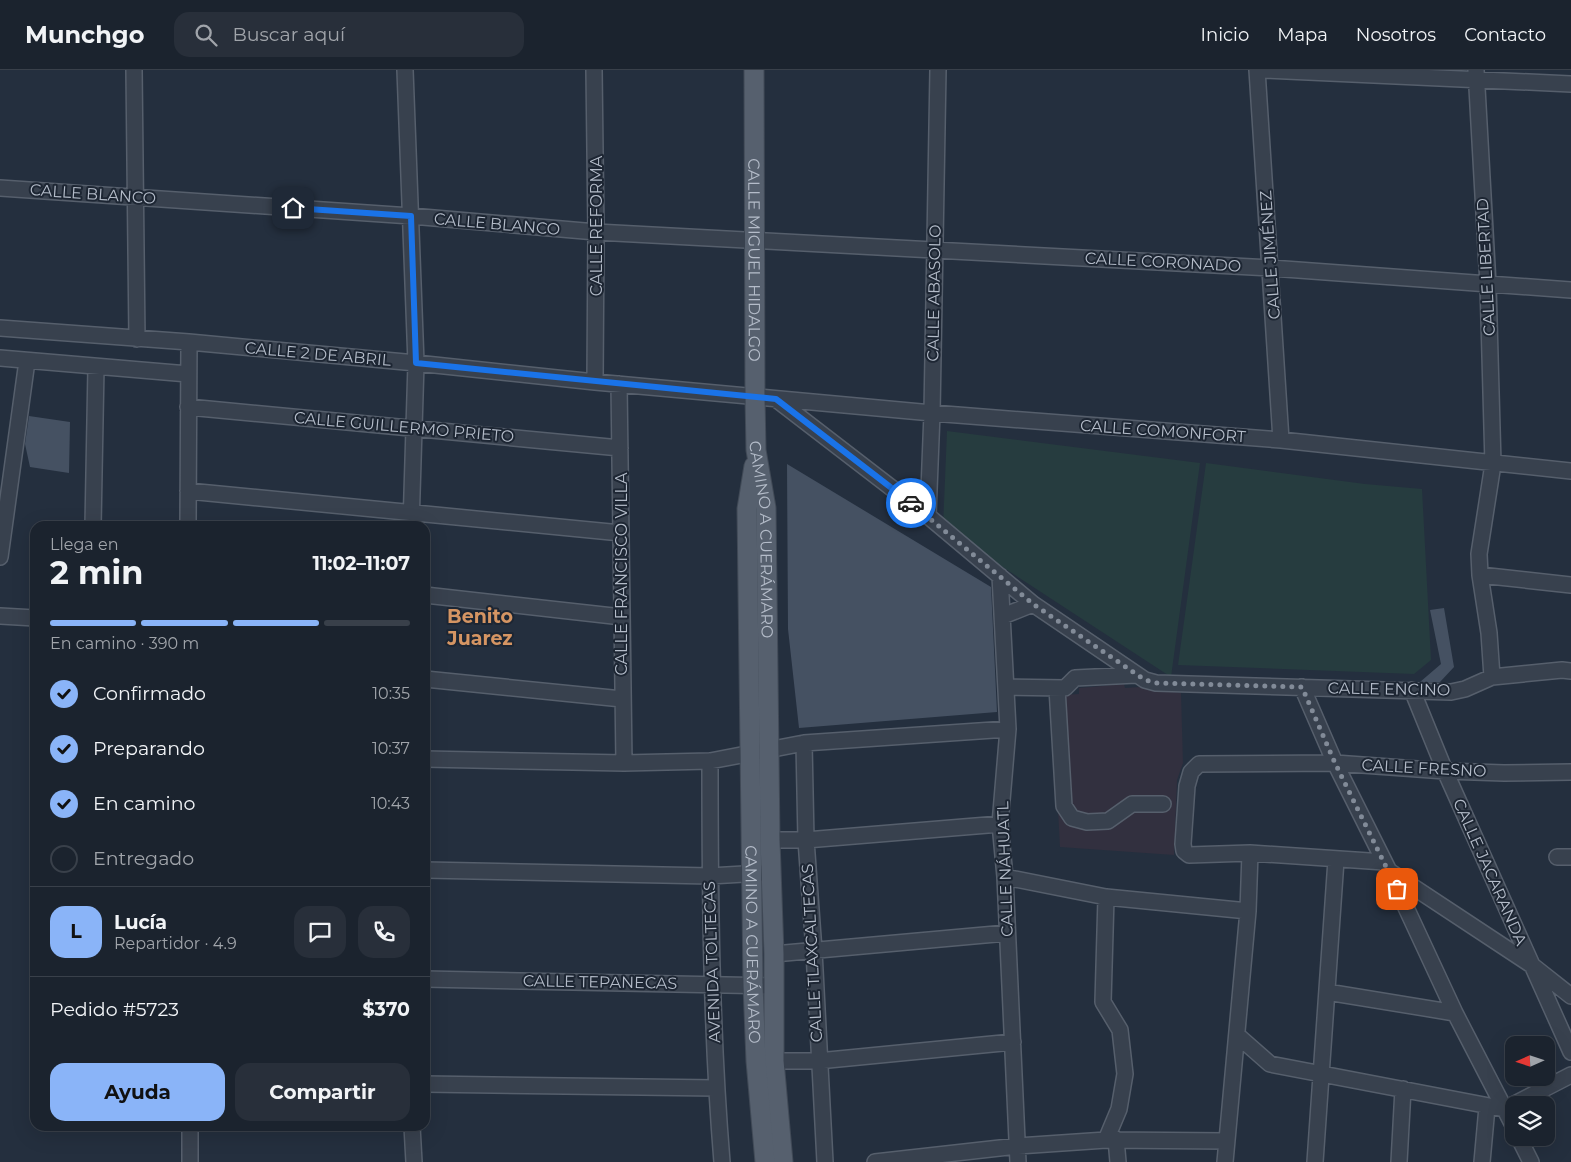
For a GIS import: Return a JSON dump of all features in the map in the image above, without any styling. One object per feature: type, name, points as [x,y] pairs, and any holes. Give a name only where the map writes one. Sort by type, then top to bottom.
[{"type":"main road","name":"CALLE MIGUEL HIDALGO","points":[[754,70],[756,450]]},
{"type":"main road","name":"CAMINO A CUERÁMARO","points":[[756,450],[766,508],[770,840],[774,954],[774,986],[765,1061],[765,1162]]},
{"type":"main road","name":"CAMINO A CUERÁMARO","points":[[756,450],[747,510],[753,985],[783,1162]]},
{"type":"street","points":[[134,70],[137,339]]},
{"type":"street","points":[[405,70],[416,363],[411,519]]},
{"type":"street","name":"CALLE REFORMA","points":[[594,70],[596,382]]},
{"type":"street","name":"CALLE ABASOLO","points":[[928,516],[932,413],[938,70]]},
{"type":"street","name":"CALLE JIMÉNEZ","points":[[1258,70],[1281,440]]},
{"type":"street","points":[[1264,70],[1476,75],[1571,84]]},
{"type":"street","name":"CALLE LIBERTAD","points":[[1476,75],[1488,284],[1493,464],[1479,554],[1480,575],[1489,633],[1492,677]]},
{"type":"street","name":"CALLE BLANCO","points":[[0,188],[411,216],[596,232],[755,240]]},
{"type":"street","name":"CALLE CORONADO","points":[[755,240],[1270,268],[1571,290]]},
{"type":"street","name":"CALLE 2 DE ABRIL","points":[[0,328],[190,342],[755,397]]},
{"type":"street","points":[[188,521],[188,374],[190,342]]},
{"type":"street","points":[[0,358],[188,374]]},
{"type":"street","points":[[0,557],[27,361]]},
{"type":"street","points":[[93,521],[96,367]]},
{"type":"street","name":"CALLE FRANCISCO VILLA","points":[[619,384],[624,763]]},
{"type":"street","name":"CALLE COMONFORT","points":[[755,397],[932,413],[1281,440],[1571,471]]},
{"type":"street","points":[[776,399],[928,516],[1033,604],[1140,678]]},
{"type":"street","name":"CALLE GUILLERMO PRIETO","points":[[188,407],[620,448]]},
{"type":"street","points":[[188,490],[411,519],[621,533]]},
{"type":"street","points":[[1480,575],[1571,585]]},
{"type":"street","name":"CALLE NÁHUATL","points":[[1000,576],[1008,729],[1000,824],[1005,877],[1018,1162]]},
{"type":"street","points":[[430,597],[622,616]]},
{"type":"street","points":[[1003,616],[1033,604]]},
{"type":"street","points":[[0,616],[30,618]]},
{"type":"street","name":"CALLE ENCINO","points":[[1006,687],[1065,688],[1075,678],[1140,678],[1156,683],[1451,692],[1465,689],[1492,677],[1562,670],[1571,672]]},
{"type":"street","points":[[430,679],[622,698]]},
{"type":"street","points":[[1302,687],[1335,763],[1455,1013],[1505,1109]]},
{"type":"street","points":[[1057,688],[1064,806],[1072,818],[1087,822],[1108,821],[1132,804],[1163,804]]},
{"type":"street","name":"CALLE JACARANDA","points":[[1412,690],[1445,771],[1571,1052]]},
{"type":"street","points":[[430,758],[624,763],[710,761],[750,755],[769,749],[804,743],[1008,729]]},
{"type":"street","name":"CALLE TLAXCALTECAS","points":[[804,743],[806,840],[825,1162]]},
{"type":"street","name":"AVENIDA TOLTECAS","points":[[710,761],[710,876],[716,1088],[722,1162]]},
{"type":"street","name":"CALLE FRESNO","points":[[1250,853],[1189,855],[1184,851],[1187,786],[1191,772],[1200,764],[1335,763],[1445,771],[1504,773],[1571,772]]},
{"type":"street","points":[[770,840],[806,840],[1000,824]]},
{"type":"street","points":[[1225,1162],[1248,911],[1250,853],[1336,860],[1386,867],[1532,966],[1571,996]]},
{"type":"street","points":[[1315,1162],[1336,860]]},
{"type":"street","points":[[430,870],[710,876],[772,873]]},
{"type":"street","points":[[1005,877],[1106,897],[1248,911]]},
{"type":"street","points":[[1106,897],[1103,1002],[1120,1030],[1125,1074],[1111,1140],[1118,1162]]},
{"type":"street","points":[[774,954],[1007,934]]},
{"type":"street","name":"CALLE TEPANECAS","points":[[430,978],[774,986]]},
{"type":"street","points":[[1328,992],[1455,1013]]},
{"type":"street","points":[[1237,1035],[1270,1064],[1505,1109]]},
{"type":"street","points":[[765,1061],[818,1061],[1013,1042]]},
{"type":"street","points":[[1530,1096],[1571,1075]]},
{"type":"street","points":[[430,1084],[716,1088]]},
{"type":"street","points":[[1399,1162],[1403,1089]]},
{"type":"street","points":[[1482,1162],[1487,1107]]},
{"type":"street","points":[[190,1131],[190,1162]]},
{"type":"street","points":[[412,1131],[414,1162]]},
{"type":"street","points":[[875,1162],[1018,1146],[1111,1140],[1226,1141]]},
{"type":"street","points":[[1523,1146],[1531,1162]]},
{"type":"shaded area","points":[[1124,684],[1125,688],[1140,687],[1181,693],[1183,763],[1177,780],[1174,855],[1060,847],[1052,698],[1079,694],[1079,688]]},
{"type":"green space","points":[[947,431],[1200,463],[1171,677],[943,528]]},
{"type":"green space","points":[[1206,463],[1365,484],[1422,489],[1431,660],[1414,674],[1178,665]]},
{"type":"building","points":[[29,416],[70,422],[69,473],[30,467],[25,444]]},
{"type":"building","points":[[787,464],[991,587],[997,712],[799,728],[788,629]]},
{"type":"building","points":[[1444,608],[1454,667],[1440,682],[1420,682],[1441,664],[1430,610]]},
{"type":"way so far","points":[[911,503],[1033,604],[1145,680],[1156,683],[1302,687],[1335,763],[1397,889]]},
{"type":"district","name":"Benito Juarez","points":[[480,627]]},
{"type":"route","points":[[293,208],[411,216],[416,363],[776,399],[911,503]]}]
